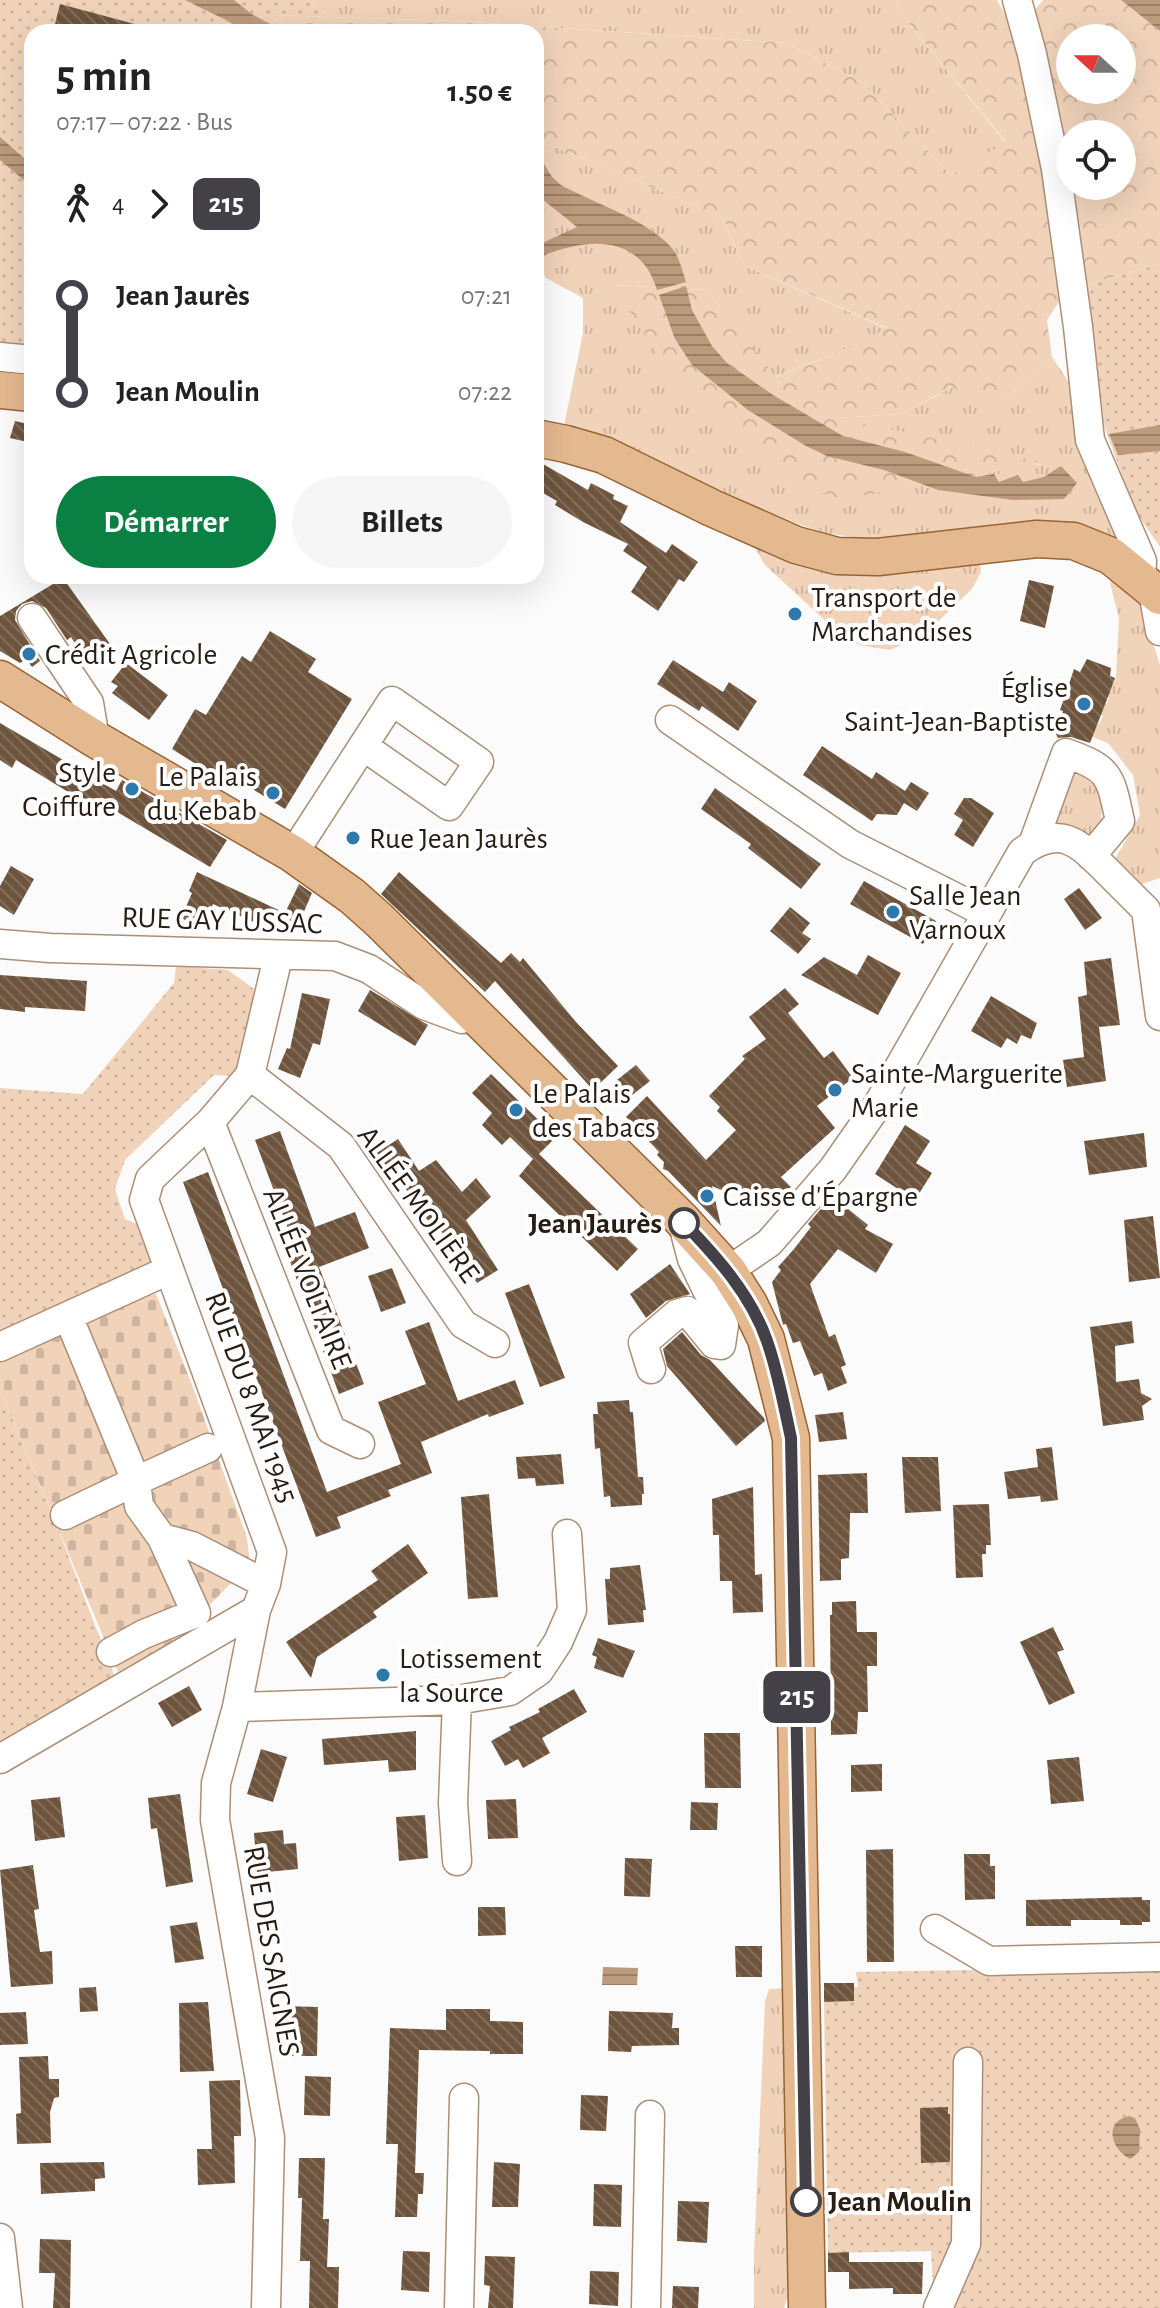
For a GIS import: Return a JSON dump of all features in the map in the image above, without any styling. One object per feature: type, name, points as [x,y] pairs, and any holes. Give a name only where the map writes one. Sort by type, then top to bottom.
[{"type":"main road","points":[[0,390],[24,392]]},
{"type":"main road","points":[[544,440],[604,455],[740,521],[796,545],[837,556],[878,557],[1037,539],[1074,541],[1111,556],[1151,589]]},
{"type":"main road","points":[[0,679],[95,739],[293,854],[352,896],[474,1012],[682,1220],[728,1271],[749,1304],[766,1339],[791,1438],[807,2308]]},
{"type":"street","points":[[1017,0],[1032,54],[1056,169],[1090,440],[1142,561],[1160,631]]},
{"type":"street","points":[[0,357],[24,359]]},
{"type":"street","points":[[32,618],[89,703],[95,739]]},
{"type":"street","points":[[670,720],[850,844],[986,913]]},
{"type":"street","points":[[293,854],[363,746]]},
{"type":"street","points":[[1033,844],[1066,753],[1092,762],[1111,781],[1120,821],[1091,856]]},
{"type":"street","points":[[728,1271],[769,1243],[833,1169],[877,1106],[1022,852],[1033,844],[1057,837],[1079,843],[1091,856],[1153,900],[1160,1016]]},
{"type":"street","name":"RUE GAY LUSSAC","points":[[0,944],[278,957],[335,956],[369,969],[424,1005],[462,1019],[474,1012]]},
{"type":"street","name":"RUE DU 8 MAI 1945","points":[[256,1610],[266,1584],[272,1552],[144,1200],[150,1179],[210,1122],[250,1075],[278,957]]},
{"type":"street","name":"ALLÉE MOLIÈRE","points":[[250,1075],[341,1146],[463,1324],[495,1343]]},
{"type":"street","name":"ALLÉE VOLTAIRE","points":[[210,1122],[331,1430],[360,1444]]},
{"type":"street","points":[[651,1369],[643,1343],[677,1314],[687,1311],[714,1344],[721,1345],[724,1325],[692,1259],[682,1220]]},
{"type":"street","points":[[0,1347],[169,1270]]},
{"type":"street","points":[[68,1316],[136,1481],[139,1506],[162,1538],[196,1613],[144,1634],[111,1652]]},
{"type":"street","points":[[65,1515],[208,1448]]},
{"type":"street","points":[[237,1707],[457,1700],[510,1691],[539,1671],[558,1642],[572,1610],[567,1534]]},
{"type":"street","points":[[162,1538],[192,1546],[266,1584]]},
{"type":"street","points":[[0,1759],[256,1610]]},
{"type":"street","name":"RUE DES SAIGNES","points":[[256,1610],[237,1707],[216,1783],[215,1820],[270,2138],[266,2308]]},
{"type":"street","points":[[457,1700],[453,1803],[457,1861]]},
{"type":"street","points":[[935,1929],[989,1961],[1160,1957]]},
{"type":"street","points":[[938,2308],[966,2244],[968,2062]]},
{"type":"street","points":[[459,2308],[464,2098]]},
{"type":"street","points":[[646,2308],[650,2115]]},
{"type":"street","points":[[0,2238],[8,2308]]},
{"type":"green space","points":[[0,0],[305,0],[331,17],[268,15],[227,24],[24,24],[24,353],[9,352],[0,343]]},
{"type":"green space","points":[[305,0],[896,0],[899,11],[1006,143],[951,175],[861,82],[787,43],[544,27],[544,24],[331,17]]},
{"type":"green space","points":[[896,0],[997,0],[1011,25],[1069,287],[1047,320],[1052,357],[1012,393],[982,401],[951,387],[901,414],[839,418],[1046,463],[842,499],[792,485],[663,364],[613,285],[706,290],[776,377],[839,352],[887,328],[743,265],[724,219],[544,143],[544,27],[787,43],[861,82],[951,175],[1006,142],[899,11]]},
{"type":"green space","points":[[1043,0],[1121,0],[1160,31],[1160,264],[1085,285],[1068,200],[1136,200],[1136,120],[1056,120],[1056,140],[1031,15]]},
{"type":"green space","points":[[268,15],[283,24],[227,24]]},
{"type":"green space","points":[[268,15],[501,24],[283,24]]},
{"type":"green space","points":[[544,143],[724,219],[743,265],[888,329],[775,377],[706,290],[614,285],[792,485],[1043,464],[835,418],[901,414],[952,387],[982,400],[1012,393],[1052,357],[1076,393],[1121,542],[1018,526],[868,539],[823,533],[749,505],[642,453],[564,426],[583,333],[583,298],[546,278]]},
{"type":"green space","points":[[1160,264],[1160,547],[1134,509],[1103,422],[1085,285]]},
{"type":"green space","points":[[746,533],[980,561],[981,572],[972,589],[924,635],[890,650],[859,645],[831,626],[765,565]]},
{"type":"green space","points":[[1113,574],[1138,596],[1160,665],[1160,878],[1139,885],[1113,863],[1140,815],[1133,775],[1108,743],[1090,736],[1095,723],[1099,724],[1103,716],[1099,714],[1102,703],[1107,704],[1109,697],[1105,695],[1110,682],[1113,684],[1116,677],[1119,618],[1110,583]]},
{"type":"green space","points":[[1071,766],[1103,785],[1101,824],[1093,837],[1069,827],[1052,827]]},
{"type":"green space","points":[[176,966],[228,970],[254,989],[251,1030],[232,1076],[214,1075],[125,1160],[115,1189],[125,1219],[142,1226],[153,1265],[0,1340],[0,1088],[83,1094],[174,983]]},
{"type":"green space","points":[[140,1278],[148,1296],[156,1294],[194,1390],[247,1538],[249,1556],[244,1570],[174,1641],[118,1672],[0,1389],[0,1340]]},
{"type":"green space","points":[[0,1389],[115,1677],[0,1742]]},
{"type":"green space","points":[[1160,1967],[1160,2308],[952,2308],[961,2289],[933,2285],[931,2251],[828,2253],[824,2002],[853,2001],[854,1987],[858,1987],[856,1972]]},
{"type":"green space","points":[[785,1988],[790,2290],[784,2308],[754,2308],[765,2001],[769,1989]]},
{"type":"shaded area","points":[[185,0],[234,0],[270,24],[232,24]]},
{"type":"shaded area","points":[[1121,0],[1160,0],[1160,31]]},
{"type":"shaded area","points":[[0,137],[24,158],[24,180],[0,160]]},
{"type":"shaded area","points":[[544,164],[561,185],[653,231],[677,255],[686,282],[657,290],[649,271],[637,257],[607,244],[572,247],[544,256],[544,242],[577,227],[544,200]]},
{"type":"shaded area","points":[[686,286],[692,310],[712,346],[727,363],[773,395],[843,436],[905,452],[976,477],[994,474],[999,482],[1018,475],[1023,482],[1044,477],[1061,466],[1077,483],[1064,499],[1013,500],[938,490],[884,470],[827,456],[806,446],[748,410],[692,365],[675,339],[659,295]]},
{"type":"shaded area","points":[[1160,425],[1160,451],[1118,455],[1109,434]]},
{"type":"shaded area","points":[[603,1967],[638,1968],[637,1985],[602,1985]]},
{"type":"shaded area","points":[[1129,2116],[1135,2118],[1140,2129],[1139,2152],[1130,2159],[1118,2149],[1113,2136],[1116,2124]]},
{"type":"building","points":[[60,4],[135,24],[55,24]]},
{"type":"building","points":[[15,421],[24,423],[24,441],[10,438]]},
{"type":"building","points":[[544,465],[588,490],[591,483],[614,495],[613,499],[628,506],[620,522],[666,553],[672,544],[698,562],[684,582],[679,579],[658,611],[631,592],[647,567],[623,551],[628,544],[583,522],[555,505],[557,501],[544,494]]},
{"type":"building","points":[[1029,580],[1054,586],[1045,628],[1020,621]]},
{"type":"building","points":[[53,584],[67,584],[110,644],[86,660],[71,637],[67,640],[46,608],[32,601],[22,604],[16,611],[15,620],[40,661],[32,667],[26,659],[20,663],[0,651],[0,616]]},
{"type":"building","points":[[270,631],[316,659],[308,672],[352,699],[285,809],[241,782],[236,789],[172,749],[195,709],[206,715],[242,656],[251,662]]},
{"type":"building","name":"Église Saint-Jean-Baptiste","points":[[1087,659],[1111,668],[1110,676],[1115,678],[1090,743],[1071,737],[1058,738],[1055,732],[1063,711],[1060,710],[1074,669],[1080,672]]},
{"type":"building","points":[[673,660],[723,692],[729,682],[757,701],[738,731],[702,706],[699,711],[657,684]]},
{"type":"building","points":[[126,663],[168,695],[149,720],[112,693],[118,686],[111,682]]},
{"type":"building","points":[[0,723],[116,791],[122,780],[227,840],[210,867],[102,803],[99,809],[91,806],[16,760],[12,768],[0,760]]},
{"type":"building","points":[[822,746],[872,779],[876,772],[905,791],[911,782],[929,793],[917,811],[904,803],[897,815],[877,814],[872,821],[803,775]]},
{"type":"building","points":[[715,788],[821,864],[801,889],[748,848],[751,844],[701,809]]},
{"type":"building","points":[[964,798],[971,798],[994,813],[973,847],[954,835],[963,820],[954,814]]},
{"type":"building","points":[[11,866],[34,879],[14,915],[0,906],[0,886]]},
{"type":"building","points":[[197,872],[285,913],[299,884],[312,893],[296,930],[283,924],[279,933],[213,904],[202,928],[181,918]]},
{"type":"building","points":[[399,872],[501,963],[511,953],[520,962],[523,958],[576,1022],[618,1066],[593,1090],[495,981],[485,992],[381,894]]},
{"type":"building","name":"Salle Jean Varnoux","points":[[864,881],[936,921],[923,944],[850,904]]},
{"type":"building","points":[[1079,888],[1102,918],[1085,930],[1064,899]]},
{"type":"building","points":[[790,907],[810,923],[802,933],[811,939],[798,954],[770,931]]},
{"type":"building","points":[[868,955],[901,973],[878,1015],[801,975],[824,957],[857,975]]},
{"type":"building","points":[[1111,958],[1120,1025],[1099,1027],[1106,1081],[1067,1087],[1063,1060],[1084,1057],[1078,997],[1087,995],[1084,962]]},
{"type":"building","points":[[0,975],[87,981],[85,1011],[25,1007],[25,1012],[0,1009]]},
{"type":"building","points":[[785,988],[799,1004],[788,1013],[824,1058],[833,1051],[853,1078],[817,1106],[835,1128],[781,1177],[791,1187],[769,1209],[756,1204],[737,1185],[728,1193],[712,1186],[721,1226],[663,1169],[664,1162],[657,1155],[659,1152],[626,1117],[647,1096],[706,1160],[736,1130],[717,1111],[720,1107],[709,1096],[745,1059],[742,1056],[766,1039],[749,1017]]},
{"type":"building","points":[[370,990],[428,1025],[415,1046],[358,1011]]},
{"type":"building","points":[[302,993],[330,999],[320,1045],[313,1043],[300,1078],[278,1069],[287,1048],[290,1049]]},
{"type":"building","points":[[991,996],[1037,1023],[1031,1039],[1021,1035],[1017,1044],[1007,1038],[1001,1048],[971,1031]]},
{"type":"building","points":[[636,1065],[650,1081],[631,1096],[617,1080]]},
{"type":"building","points":[[491,1074],[556,1137],[539,1154],[638,1249],[617,1271],[519,1176],[533,1159],[510,1137],[502,1145],[482,1125],[492,1113],[472,1093]]},
{"type":"building","points":[[905,1125],[930,1141],[916,1163],[932,1173],[915,1200],[875,1174]]},
{"type":"building","points":[[280,1131],[315,1227],[355,1212],[369,1248],[319,1267],[364,1384],[339,1394],[281,1237],[290,1234],[255,1140]]},
{"type":"building","points":[[1144,1133],[1147,1167],[1089,1175],[1084,1141]]},
{"type":"building","points":[[398,1139],[419,1171],[436,1160],[462,1192],[476,1178],[491,1197],[466,1220],[498,1270],[477,1283],[441,1231],[437,1234],[401,1182],[396,1184],[375,1154]]},
{"type":"building","points":[[208,1172],[327,1492],[401,1464],[378,1402],[426,1384],[405,1331],[429,1322],[458,1401],[515,1380],[524,1404],[489,1417],[488,1414],[421,1442],[432,1473],[388,1490],[391,1496],[337,1517],[341,1528],[316,1537],[183,1182]]},
{"type":"building","points":[[832,1196],[868,1225],[865,1229],[893,1244],[876,1273],[838,1249],[810,1284],[829,1337],[835,1334],[846,1365],[841,1367],[847,1383],[828,1391],[822,1373],[814,1376],[800,1341],[793,1343],[786,1324],[783,1325],[772,1282],[781,1270],[778,1267],[811,1227],[808,1224]]},
{"type":"building","points":[[1153,1216],[1160,1278],[1129,1282],[1124,1220]]},
{"type":"building","points":[[670,1264],[690,1294],[666,1301],[646,1318],[630,1294]]},
{"type":"building","points":[[392,1268],[406,1303],[381,1312],[368,1276]]},
{"type":"building","points":[[529,1284],[565,1378],[540,1387],[505,1293]]},
{"type":"building","points":[[1132,1321],[1134,1343],[1115,1346],[1116,1382],[1139,1379],[1141,1393],[1152,1399],[1142,1406],[1144,1420],[1103,1426],[1090,1327]]},
{"type":"building","points":[[682,1332],[764,1418],[765,1421],[736,1446],[667,1366],[663,1349]]},
{"type":"building","points":[[629,1400],[630,1412],[633,1412],[638,1477],[643,1477],[644,1494],[642,1505],[611,1507],[610,1496],[604,1497],[600,1448],[595,1449],[593,1414],[598,1414],[597,1402]]},
{"type":"building","points":[[843,1412],[847,1439],[819,1442],[815,1415]]},
{"type":"building","points":[[1052,1447],[1058,1500],[1041,1502],[1040,1496],[1008,1499],[1004,1472],[1038,1467],[1036,1449]]},
{"type":"building","points":[[561,1454],[564,1484],[536,1486],[535,1478],[518,1479],[516,1457]]},
{"type":"building","points":[[902,1457],[938,1457],[941,1511],[905,1513]]},
{"type":"building","points":[[867,1473],[868,1513],[850,1513],[849,1558],[841,1559],[841,1580],[820,1581],[818,1475]]},
{"type":"building","points":[[753,1487],[755,1575],[762,1574],[763,1612],[733,1613],[732,1581],[720,1581],[719,1535],[713,1535],[712,1499]]},
{"type":"building","points":[[489,1494],[498,1597],[468,1599],[461,1497]]},
{"type":"building","points":[[989,1504],[991,1545],[986,1545],[986,1554],[982,1554],[983,1577],[956,1578],[953,1505]]},
{"type":"building","points":[[408,1544],[428,1573],[373,1612],[377,1617],[317,1657],[311,1678],[286,1642],[378,1580],[371,1571]]},
{"type":"building","points":[[640,1565],[646,1610],[643,1610],[644,1622],[608,1625],[605,1579],[610,1579],[610,1568]]},
{"type":"building","points":[[856,1601],[857,1632],[877,1632],[877,1666],[867,1666],[868,1712],[858,1712],[857,1734],[831,1735],[832,1602]]},
{"type":"building","points":[[1053,1627],[1064,1650],[1057,1652],[1075,1693],[1049,1705],[1020,1642]]},
{"type":"building","points":[[598,1638],[635,1651],[623,1678],[594,1668],[597,1657],[592,1655]]},
{"type":"building","points":[[189,1686],[202,1710],[172,1727],[158,1703]]},
{"type":"building","points":[[574,1689],[587,1712],[542,1738],[550,1753],[523,1768],[518,1759],[505,1766],[491,1741]]},
{"type":"building","points":[[416,1731],[416,1770],[389,1772],[388,1760],[324,1765],[322,1739]]},
{"type":"building","points":[[704,1733],[740,1733],[741,1788],[705,1788]]},
{"type":"building","points":[[261,1749],[287,1757],[273,1802],[247,1794]]},
{"type":"building","points":[[1079,1757],[1084,1801],[1051,1804],[1047,1760]]},
{"type":"building","points":[[882,1764],[882,1791],[851,1792],[851,1765]]},
{"type":"building","points":[[180,1794],[193,1882],[166,1887],[157,1828],[151,1829],[148,1798]]},
{"type":"building","points":[[60,1797],[65,1837],[35,1841],[31,1800]]},
{"type":"building","points":[[516,1799],[518,1838],[488,1839],[486,1800]]},
{"type":"building","points":[[691,1802],[718,1803],[717,1830],[690,1830]]},
{"type":"building","points":[[425,1815],[428,1858],[399,1861],[396,1817]]},
{"type":"building","points":[[283,1830],[284,1844],[296,1843],[298,1869],[257,1873],[254,1833]]},
{"type":"building","points":[[893,1849],[894,1962],[867,1962],[866,1850]]},
{"type":"building","points":[[964,1854],[990,1854],[990,1866],[995,1866],[995,1899],[965,1900]]},
{"type":"building","points":[[625,1858],[652,1859],[650,1897],[624,1896]]},
{"type":"building","points":[[33,1865],[39,1909],[34,1910],[40,1952],[52,1951],[53,1984],[11,1987],[0,1870]]},
{"type":"building","points":[[1142,1897],[1142,1900],[1150,1900],[1150,1922],[1142,1922],[1142,1925],[1120,1925],[1120,1920],[1071,1920],[1071,1926],[1026,1926],[1026,1900]]},
{"type":"building","points":[[478,1907],[505,1907],[506,1935],[478,1936]]},
{"type":"building","points":[[197,1922],[204,1959],[175,1963],[170,1926]]},
{"type":"building","points":[[735,1946],[762,1946],[762,1977],[736,1977]]},
{"type":"building","points":[[824,1983],[854,1983],[854,2001],[824,2002]]},
{"type":"building","points":[[96,1987],[98,2011],[80,2012],[79,1988]]},
{"type":"building","points":[[208,2002],[214,2071],[180,2072],[179,2003]]},
{"type":"building","points":[[283,2006],[318,2007],[317,2056],[287,2056],[288,2023],[282,2022]]},
{"type":"building","points":[[446,2009],[490,2009],[490,2021],[523,2022],[523,2054],[419,2050],[415,2173],[424,2173],[423,2194],[418,2194],[417,2217],[395,2217],[398,2144],[386,2144],[390,2028],[446,2030]]},
{"type":"building","points":[[609,2011],[673,2013],[672,2028],[679,2028],[679,2045],[632,2046],[631,2052],[608,2051]]},
{"type":"building","points":[[26,2012],[28,2044],[0,2045],[0,2013]]},
{"type":"building","points":[[48,2056],[49,2079],[59,2079],[59,2097],[54,2098],[50,2112],[51,2143],[17,2144],[16,2114],[21,2113],[19,2057]]},
{"type":"building","points":[[305,2076],[331,2077],[330,2116],[304,2115]]},
{"type":"building","points":[[240,2080],[241,2136],[234,2136],[235,2183],[198,2185],[197,2149],[212,2149],[209,2081]]},
{"type":"building","points":[[581,2095],[608,2096],[606,2131],[580,2130]]},
{"type":"building","points":[[948,2107],[950,2162],[921,2163],[920,2108]]},
{"type":"building","points":[[299,2158],[325,2158],[323,2219],[329,2219],[327,2267],[339,2267],[338,2308],[309,2308],[310,2261],[300,2261],[302,2198],[298,2198]]},
{"type":"building","points":[[104,2162],[105,2178],[95,2179],[95,2191],[41,2194],[40,2163]]},
{"type":"building","points":[[494,2162],[520,2164],[518,2207],[492,2207]]},
{"type":"building","points":[[594,2184],[622,2185],[621,2227],[593,2226]]},
{"type":"building","points":[[678,2201],[709,2202],[707,2243],[677,2241]]},
{"type":"building","points":[[40,2239],[71,2240],[70,2308],[53,2308],[55,2273],[39,2273]]},
{"type":"building","points":[[403,2251],[430,2252],[429,2292],[401,2290]]},
{"type":"building","points":[[849,2252],[849,2272],[828,2272],[828,2253]]},
{"type":"building","points":[[485,2256],[515,2257],[513,2308],[488,2308],[490,2286],[484,2285]]},
{"type":"building","points":[[849,2262],[923,2262],[922,2294],[893,2294],[893,2288],[849,2289]]},
{"type":"building","points":[[590,2271],[619,2272],[618,2306],[589,2304]]},
{"type":"building","points":[[673,2286],[699,2287],[698,2308],[672,2308]]},
{"type":"bus line","name":"215","points":[[684,1223],[728,1271],[749,1304],[766,1339],[791,1438],[806,2201]]},
{"type":"place","name":"Transport de Marchandises","points":[[795,614]]},
{"type":"place","name":"Crédit Agricole","points":[[29,654]]},
{"type":"place","name":"Église Saint-Jean-Baptiste","points":[[1084,704]]},
{"type":"place","name":"Style Coiffure","points":[[132,789]]},
{"type":"place","name":"Le Palais du Kebab","points":[[273,793]]},
{"type":"place","name":"Rue Jean Jaurès","points":[[353,838]]},
{"type":"place","name":"Salle Jean Varnoux","points":[[893,912]]},
{"type":"place","name":"Sainte-Marguerite Marie","points":[[835,1090]]},
{"type":"place","name":"Le Palais des Tabacs","points":[[516,1110]]},
{"type":"place","name":"Caisse d'Épargne","points":[[707,1196]]},
{"type":"place","name":"Jean Jaurès","points":[[684,1223]]},
{"type":"place","name":"Lotissement la Source","points":[[383,1675]]},
{"type":"place","name":"Jean Moulin","points":[[806,2201]]}]
